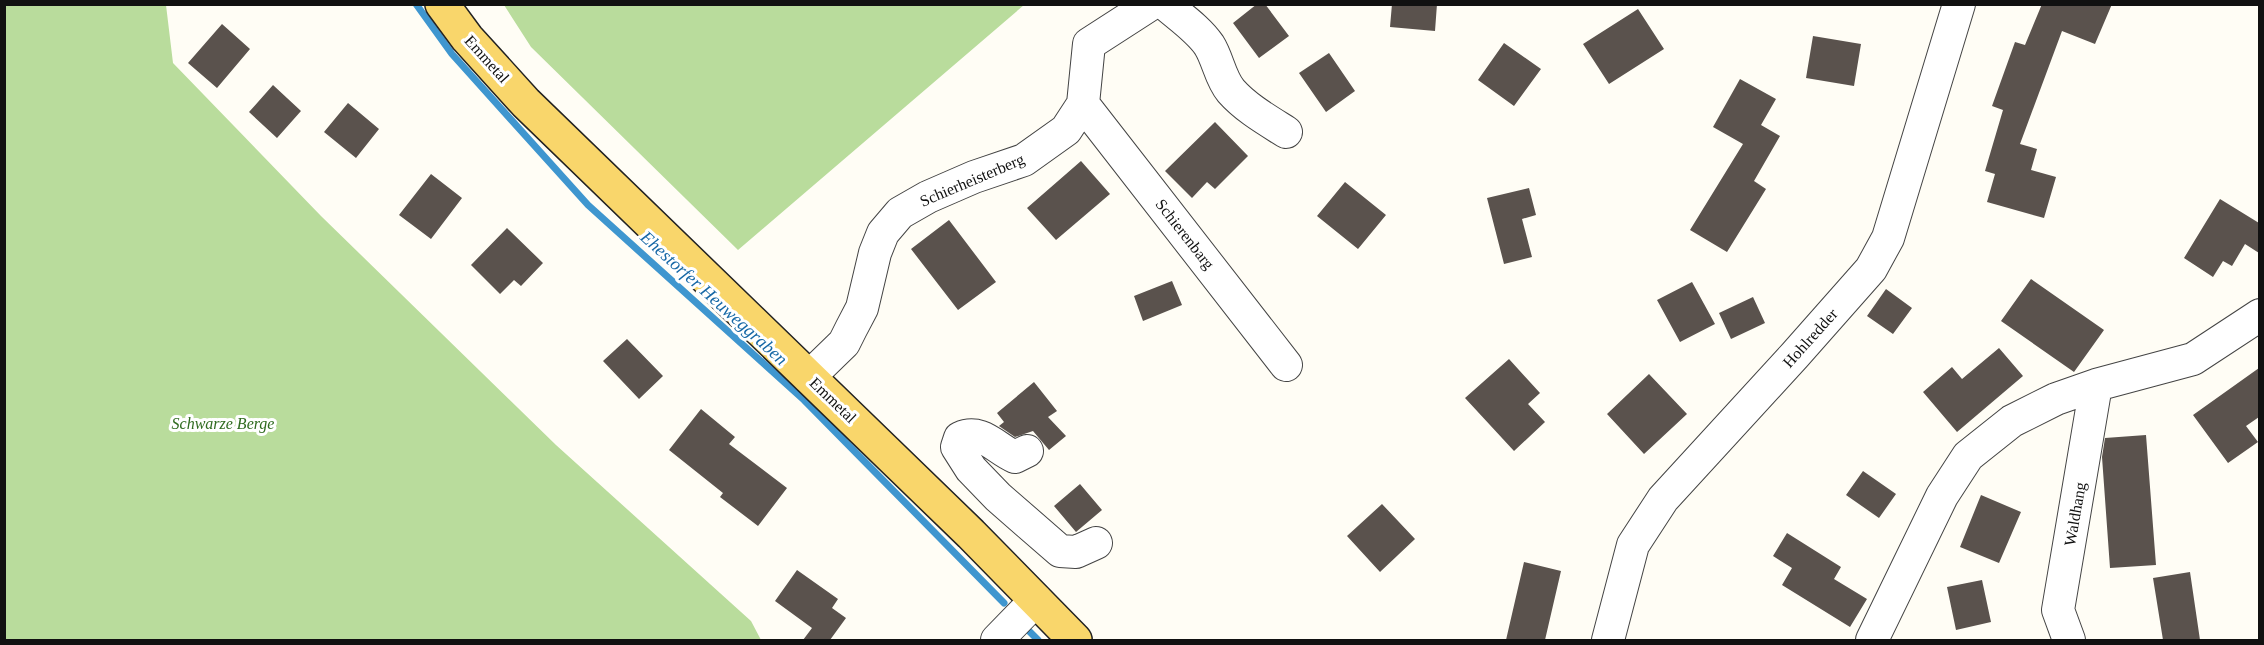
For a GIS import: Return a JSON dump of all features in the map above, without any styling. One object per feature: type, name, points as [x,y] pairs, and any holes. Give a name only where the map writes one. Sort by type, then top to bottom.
[{"type":"main road","name":"Emmetal","points":[[442,4],[467,38],[526,103],[963,526],[1076,640]]},
{"type":"street","name":"Schierheisterberg","points":[[809,376],[844,343],[852,329],[862,308],[875,253],[883,233],[900,213],[928,197],[974,177],[1024,160],[1066,130],[1083,104],[1089,44],[1151,4]]},
{"type":"street","points":[[1165,4],[1194,28],[1209,46],[1223,79],[1231,91],[1249,108],[1286,132]]},
{"type":"street","name":"Hohlredder","points":[[1608,640],[1633,545],[1662,499],[1871,269],[1888,238],[1959,4]]},
{"type":"street","name":"Schierenbarg","points":[[1083,104],[1286,365]]},
{"type":"street","points":[[1872,640],[1942,496],[1968,456],[2012,421],[2056,399],[2096,385],[2193,359],[2259,315]]},
{"type":"street","name":"Waldhang","points":[[2069,640],[2058,610],[2096,385]]},
{"type":"street","points":[[1027,451],[1015,457],[990,440],[966,436],[960,438],[957,447],[971,469],[998,497],[1060,551],[1076,552],[1096,543]]},
{"type":"street","points":[[963,526],[998,497]]},
{"type":"street","points":[[997,640],[1036,600]]},
{"type":"green space","name":"Schwarze Berge","points":[[4,5],[166,5],[173,63],[321,216],[556,445],[751,621],[761,640],[5,640]]},
{"type":"green space","points":[[504,5],[1024,5],[738,250],[531,47]]},
{"type":"building","points":[[1257,4],[1265,4],[1289,36],[1259,58],[1233,23]]},
{"type":"building","points":[[1392,4],[1437,4],[1435,31],[1390,27]]},
{"type":"building","points":[[2042,4],[2112,4],[2095,44],[2062,31],[2020,144],[2037,149],[2031,170],[2056,177],[2044,218],[1987,202],[1995,174],[1985,171],[2003,110],[1992,106],[2015,42],[2025,45]]},
{"type":"building","points":[[1638,9],[1664,49],[1609,84],[1583,44]]},
{"type":"building","points":[[222,24],[250,49],[217,88],[188,63]]},
{"type":"building","points":[[1813,36],[1861,44],[1854,86],[1806,78]]},
{"type":"building","points":[[1504,43],[1541,69],[1514,106],[1478,80]]},
{"type":"building","points":[[1329,53],[1355,91],[1326,112],[1299,73]]},
{"type":"building","points":[[1740,79],[1776,99],[1761,125],[1780,136],[1754,181],[1766,189],[1727,252],[1690,230],[1743,144],[1713,127]]},
{"type":"building","points":[[273,85],[301,111],[277,138],[249,112]]},
{"type":"building","points":[[348,103],[379,129],[356,158],[324,132]]},
{"type":"building","points":[[1215,122],[1248,156],[1215,189],[1207,182],[1192,198],[1165,171]]},
{"type":"building","points":[[1081,161],[1110,194],[1056,240],[1027,208]]},
{"type":"building","points":[[431,174],[462,198],[431,239],[399,215]]},
{"type":"building","points":[[1345,182],[1386,215],[1358,249],[1317,216]]},
{"type":"building","points":[[1529,188],[1536,215],[1522,219],[1532,257],[1504,264],[1487,198]]},
{"type":"building","points":[[2220,199],[2259,223],[2259,253],[2245,244],[2232,266],[2223,261],[2213,277],[2184,258]]},
{"type":"building","points":[[949,220],[996,282],[958,310],[911,249]]},
{"type":"building","points":[[507,228],[543,263],[521,286],[514,280],[500,294],[471,265]]},
{"type":"building","points":[[2031,279],[2104,330],[2074,372],[2001,321]]},
{"type":"building","points":[[1172,281],[1182,305],[1143,321],[1134,296]]},
{"type":"building","points":[[1692,282],[1715,324],[1680,342],[1657,300]]},
{"type":"building","points":[[1886,289],[1912,308],[1893,334],[1867,316]]},
{"type":"building","points":[[1753,297],[1765,323],[1731,339],[1719,313]]},
{"type":"building","points":[[627,339],[663,376],[639,399],[603,361]]},
{"type":"building","points":[[1999,348],[2023,376],[1957,432],[1923,392],[1952,367],[1962,379]]},
{"type":"building","points":[[1509,359],[1540,393],[1528,404],[1545,422],[1514,451],[1465,398]]},
{"type":"building","points":[[2259,368],[2259,417],[2246,426],[2258,442],[2228,463],[2193,415]]},
{"type":"building","points":[[1649,374],[1687,414],[1644,454],[1607,414]]},
{"type":"building","points":[[1034,382],[1057,411],[1048,417],[1066,436],[1049,450],[1033,431],[1015,437],[999,426],[1004,422],[997,413]]},
{"type":"building","points":[[701,409],[735,437],[729,444],[787,488],[758,526],[720,497],[723,493],[669,450]]},
{"type":"building","points":[[2146,435],[2156,565],[2110,568],[2102,457],[2105,438]]},
{"type":"building","points":[[1863,471],[1896,494],[1879,518],[1846,495]]},
{"type":"building","points":[[1080,484],[1102,510],[1076,532],[1054,506]]},
{"type":"building","points":[[1981,495],[2021,512],[1999,563],[1960,547]]},
{"type":"building","points":[[1382,504],[1415,539],[1380,572],[1347,536]]},
{"type":"building","points":[[1787,533],[1841,567],[1834,579],[1867,599],[1850,627],[1782,585],[1792,568],[1773,556]]},
{"type":"building","points":[[1524,562],[1561,571],[1545,640],[1506,640]]},
{"type":"building","points":[[797,570],[838,599],[832,608],[846,618],[830,640],[803,640],[812,628],[775,601]]},
{"type":"building","points":[[2190,572],[2200,640],[2163,640],[2153,578]]},
{"type":"building","points":[[1982,580],[1991,622],[1956,630],[1947,587]]},
{"type":"waterway","name":"Ehestorfer Heuweggraben","points":[[416,4],[452,54],[588,205],[804,400],[1004,603]]},
{"type":"waterway","name":"Ehestorfer Heuweggraben","points":[[1029,631],[1038,640]]}]
